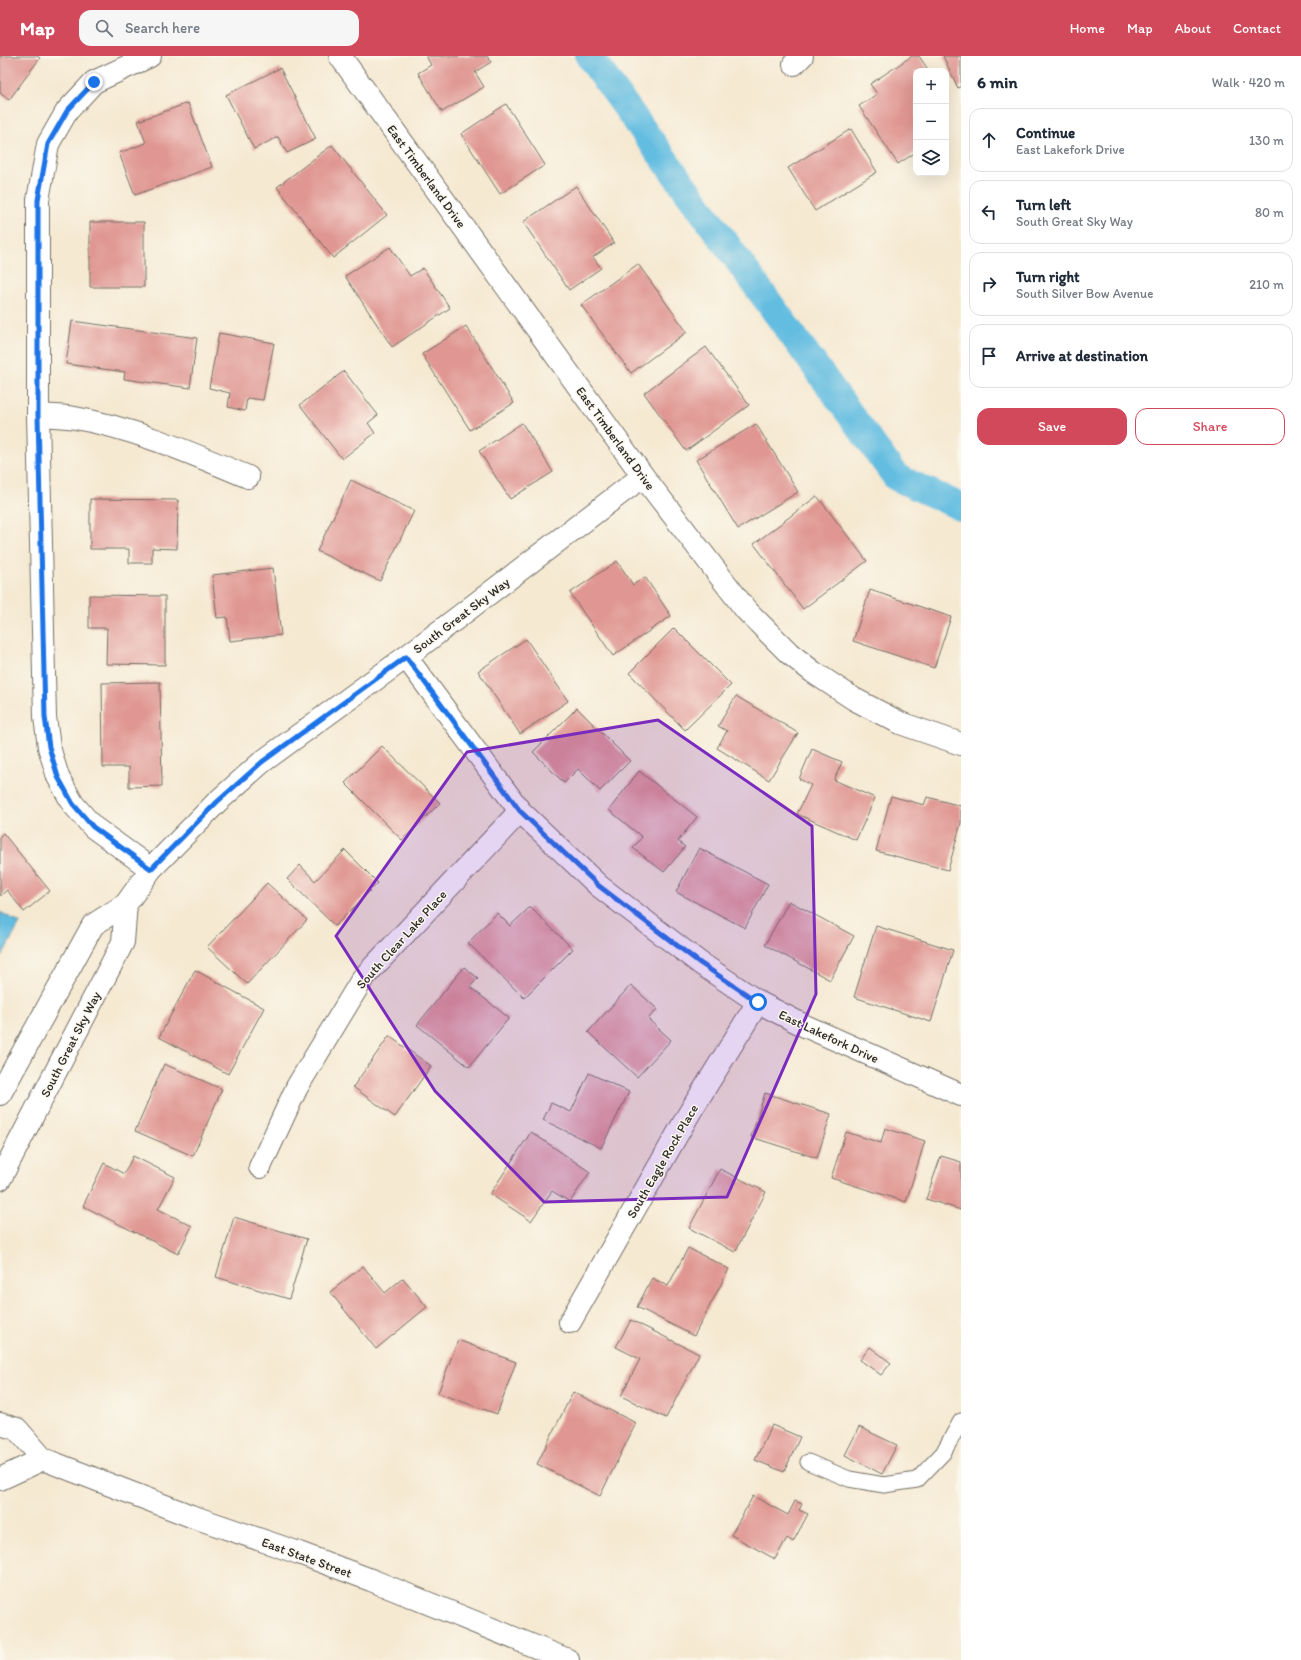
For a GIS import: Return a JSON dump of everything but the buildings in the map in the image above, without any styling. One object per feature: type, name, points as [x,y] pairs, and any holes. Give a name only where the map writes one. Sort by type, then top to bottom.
[{"type":"main road","name":"East Timberland Drive","points":[[340,56],[643,476],[746,610],[790,653],[813,672],[854,699],[900,723],[961,744]]},
{"type":"main road","points":[[143,57],[94,82],[67,111],[48,144],[38,200],[38,415],[45,717],[49,747],[58,777],[73,804],[93,827],[151,869]]},
{"type":"main road","points":[[38,415],[75,418],[134,433],[192,453],[248,477]]},
{"type":"main road","name":"South Great Sky Way","points":[[0,1094],[93,925],[126,904],[151,869],[217,802],[262,762],[406,657],[643,476]]},
{"type":"main road","name":"East Lakefork Drive","points":[[406,657],[520,811],[599,886],[700,963],[758,1002],[805,1026],[961,1095]]},
{"type":"main road","name":"South Clear Lake Place","points":[[260,1167],[297,1087],[363,978],[520,811]]},
{"type":"main road","name":"South Great Sky Way","points":[[0,1179],[123,942],[126,904]]},
{"type":"main road","name":"South Eagle Rock Place","points":[[570,1322],[690,1112],[758,1002]]},
{"type":"main road","name":"East State Street","points":[[0,1424],[17,1429],[43,1459],[191,1516],[299,1553],[371,1580],[568,1660]]},
{"type":"main road","points":[[0,1479],[43,1459]]},
{"type":"lane","points":[[808,1462],[849,1479],[884,1485],[917,1480],[943,1453],[961,1421]]},
{"type":"highlighted area","points":[[658,720],[812,826],[816,994],[727,1197],[544,1202],[435,1091],[336,936],[467,752]]},
{"type":"water","points":[[0,912],[20,923],[0,959]]},
{"type":"waterway","points":[[589,56],[896,477],[961,507]]},
{"type":"route","points":[[94,82],[67,111],[48,144],[38,200],[38,415],[45,717],[49,747],[58,777],[73,804],[93,827],[151,869],[217,802],[262,762],[406,657],[520,811],[599,886],[700,963],[758,1002]]}]
